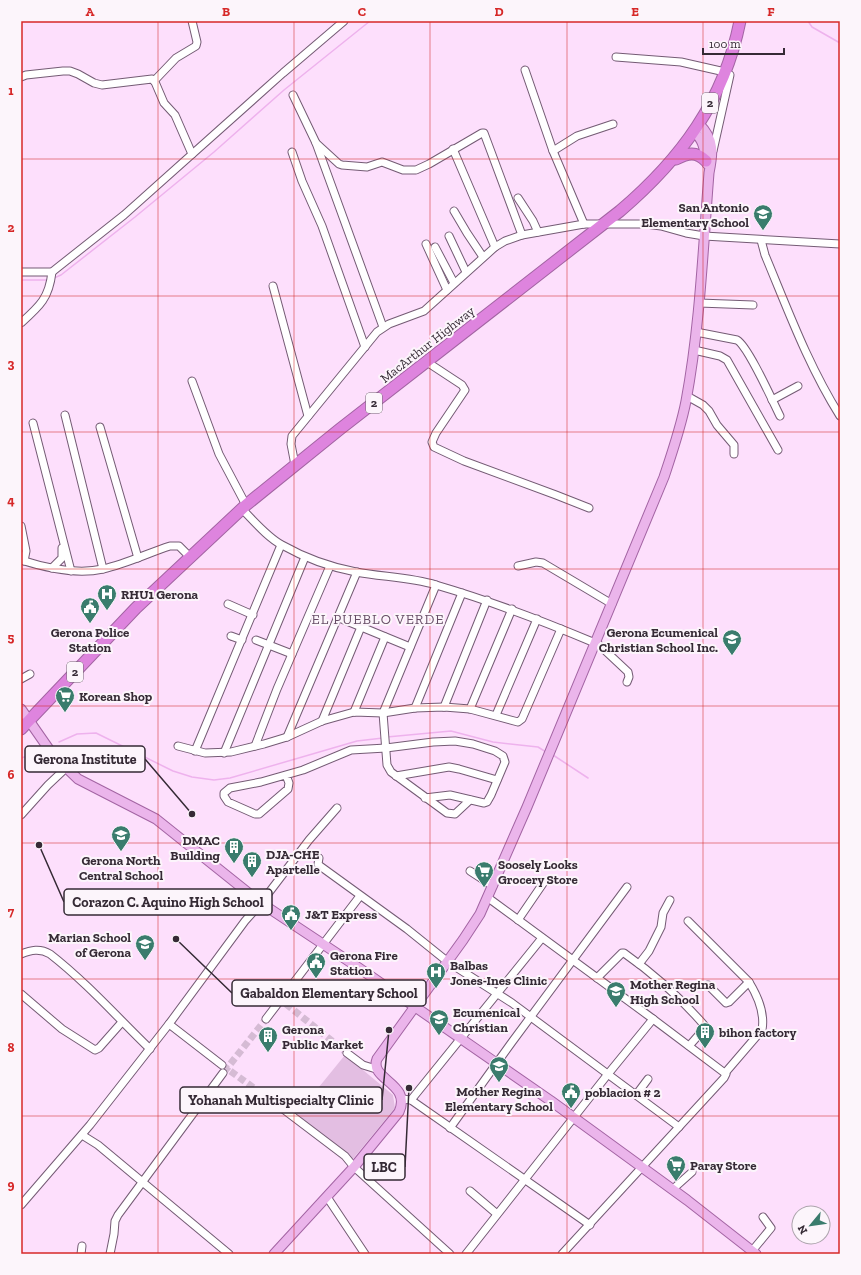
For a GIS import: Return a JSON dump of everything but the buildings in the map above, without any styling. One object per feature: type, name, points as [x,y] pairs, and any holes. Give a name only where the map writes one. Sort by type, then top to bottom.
[{"type":"highway","name":"MacArthur Highway","points":[[21,729],[136,608],[244,507],[295,465],[638,196],[672,162],[697,128],[728,74],[740,21]]},
{"type":"highway","points":[[672,162],[686,154],[691,153],[709,157]]},
{"type":"main road","points":[[274,1254],[354,1167],[398,1114],[402,1099],[396,1088],[376,1069],[375,1063],[379,1055],[473,926],[488,897],[664,478],[687,396],[699,303],[709,157],[697,134],[697,128]]},
{"type":"main road","points":[[21,710],[43,743],[78,779],[156,819],[260,903],[324,944],[643,1166],[754,1253]]},
{"type":"street","points":[[154,81],[176,58],[196,46],[197,42],[192,21]]},
{"type":"street","points":[[21,272],[52,272],[124,215],[283,73],[344,21]]},
{"type":"street","points":[[616,57],[681,62],[728,74],[709,157]]},
{"type":"street","points":[[525,70],[553,151],[584,224]]},
{"type":"street","points":[[21,77],[26,75],[63,71],[74,73],[94,83],[102,85],[149,79],[154,81],[162,100],[175,115],[192,154]]},
{"type":"street","points":[[293,95],[316,143],[383,327]]},
{"type":"street","points":[[553,151],[577,136],[613,124]]},
{"type":"street","points":[[316,143],[342,165],[367,167],[382,162],[396,169],[409,170],[424,167],[453,149],[484,133],[522,235]]},
{"type":"street","points":[[453,149],[495,247]]},
{"type":"street","points":[[292,152],[302,181],[322,226],[365,347]]},
{"type":"street","points":[[518,198],[533,221],[538,232]]},
{"type":"street","points":[[454,211],[466,233],[483,256]]},
{"type":"street","points":[[295,465],[290,440],[377,332],[383,327],[424,311],[483,256],[505,241],[522,235],[584,224],[646,224],[704,236],[840,244]]},
{"type":"street","points":[[449,236],[466,272]]},
{"type":"street","points":[[761,240],[765,254],[808,359],[840,416]]},
{"type":"street","points":[[426,244],[447,290]]},
{"type":"street","points":[[435,247],[454,283]]},
{"type":"street","points":[[21,323],[46,297],[50,286],[52,272]]},
{"type":"street","points":[[273,286],[308,416]]},
{"type":"street","points":[[699,303],[753,305]]},
{"type":"street","points":[[696,332],[741,342],[748,352],[780,416]]},
{"type":"street","points":[[694,350],[720,356],[727,360],[778,450]]},
{"type":"street","points":[[427,362],[462,385],[465,390],[436,433],[432,442],[434,447],[464,461],[589,508]]},
{"type":"street","points":[[192,381],[219,454],[244,507],[274,540],[281,545],[330,566],[436,585],[487,600],[596,642],[628,672],[629,677],[627,682]]},
{"type":"street","points":[[772,400],[798,386]]},
{"type":"street","points":[[687,396],[703,405],[709,411],[717,425],[734,446],[734,454]]},
{"type":"street","points":[[65,415],[103,569]]},
{"type":"street","points":[[33,423],[62,541],[71,571]]},
{"type":"street","points":[[100,427],[138,558]]},
{"type":"street","points":[[21,526],[26,551],[22,560],[52,568],[71,571],[103,569],[163,548],[175,546],[179,546],[190,556]]},
{"type":"street","points":[[52,568],[62,558],[62,541]]},
{"type":"street","points":[[195,751],[281,545]]},
{"type":"street","points":[[224,753],[305,556]]},
{"type":"street","points":[[518,566],[536,562],[543,563],[612,604]]},
{"type":"street","points":[[254,746],[330,566]]},
{"type":"street","points":[[287,737],[357,572]]},
{"type":"street","points":[[436,585],[383,713],[388,767],[396,776],[447,813],[457,813],[470,800]]},
{"type":"street","points":[[415,708],[462,593]]},
{"type":"street","points":[[444,707],[487,600]]},
{"type":"street","points":[[228,604],[252,614]]},
{"type":"street","points":[[470,709],[512,609]]},
{"type":"street","points":[[337,617],[410,647]]},
{"type":"street","points":[[496,715],[537,619]]},
{"type":"street","points":[[322,721],[361,626]]},
{"type":"street","points":[[178,746],[195,751],[224,753],[287,737],[322,721],[354,712],[383,713],[415,708],[444,707],[470,709],[518,722],[522,719],[561,629]]},
{"type":"street","points":[[231,636],[242,640]]},
{"type":"street","points":[[354,712],[385,637]]},
{"type":"street","points":[[256,640],[292,654]]},
{"type":"street","points":[[21,679],[30,674]]},
{"type":"street","points":[[286,775],[289,783],[288,789],[259,814],[255,814],[228,802],[224,796],[224,792],[230,788],[286,775],[311,767],[348,750],[455,741],[473,744],[495,751],[503,756],[505,762],[489,800],[486,802],[484,803],[450,795],[425,798]]},
{"type":"street","points":[[396,776],[449,767],[497,780]]},
{"type":"street","points":[[21,815],[44,789],[66,768]]},
{"type":"street","points":[[21,1205],[82,1135],[169,1024],[245,920],[309,840],[337,808]]},
{"type":"street","points":[[318,858],[318,864],[320,866],[408,929],[448,962],[497,993],[679,1127]]},
{"type":"street","points":[[470,871],[493,886]]},
{"type":"street","points":[[518,920],[544,882]]},
{"type":"street","points":[[450,1128],[627,888]]},
{"type":"street","points":[[266,1019],[283,1002],[360,896]]},
{"type":"street","points":[[488,897],[725,1073]]},
{"type":"street","points":[[639,964],[649,951],[661,927],[663,913],[670,900]]},
{"type":"street","points":[[562,1254],[724,1078],[725,1073],[762,1030],[761,1013],[755,993],[749,982],[688,921]]},
{"type":"street","points":[[411,1100],[459,1038],[542,938]]},
{"type":"street","points":[[21,954],[36,950],[44,951],[50,954],[104,1002],[150,1049]]},
{"type":"street","points":[[597,978],[624,952],[670,988],[704,1025],[705,1027],[688,1046]]},
{"type":"street","points":[[708,984],[726,1003],[729,1002],[749,982]]},
{"type":"street","points":[[21,994],[62,1029],[95,1050],[99,1048],[122,1022]]},
{"type":"street","points":[[466,1254],[653,1019]]},
{"type":"street","points":[[169,1024],[222,1065]]},
{"type":"street","points":[[347,1053],[363,1065],[376,1069]]},
{"type":"street","points":[[110,1254],[116,1217],[223,1073]]},
{"type":"street","points":[[636,1095],[648,1079]]},
{"type":"street","points":[[402,1099],[411,1100],[590,1225]]},
{"type":"street","points":[[283,1109],[345,1156],[354,1167],[450,1254]]},
{"type":"street","points":[[82,1135],[98,1145],[230,1254]]},
{"type":"street","points":[[673,1189],[692,1172]]},
{"type":"street","points":[[470,1191],[497,1214]]},
{"type":"street","points":[[327,1197],[365,1254]]},
{"type":"street","points":[[754,1253],[771,1228],[763,1217]]},
{"type":"street","points":[[81,1254],[82,1246]]},
{"type":"shaded area","points":[[345,1055],[393,1095],[395,1108],[352,1160],[297,1114]]},
{"type":"waterway","points":[[54,278],[61,275],[135,217],[214,152],[284,90],[370,21]]},
{"type":"waterway","points":[[808,21],[812,27],[840,43]]},
{"type":"waterway","points":[[21,280],[49,280]]},
{"type":"waterway","points":[[387,737],[451,731],[493,742],[538,747],[546,752]]},
{"type":"waterway","points":[[59,742],[77,734],[96,733],[173,771],[192,777],[214,780],[230,778],[357,741],[383,738]]},
{"type":"waterway","points":[[21,758],[41,752]]},
{"type":"waterway","points":[[553,755],[588,778]]},
{"type":"tunnel","points":[[286,1004],[347,1053]]},
{"type":"tunnel","points":[[224,1072],[266,1019]]},
{"type":"tunnel","points":[[222,1065],[283,1109]]},
{"type":"place","name":"San Antonio Elementary School","points":[[763,231]]},
{"type":"place","name":"RHU1 Gerona","points":[[107,611]]},
{"type":"place","name":"Gerona Police Station","points":[[90,624]]},
{"type":"place","name":"Gerona Ecumenical Christian School Inc.","points":[[732,656]]},
{"type":"place","name":"Korean Shop","points":[[65,713]]},
{"type":"place","name":"Gerona Institute","points":[[192,814]]},
{"type":"place","name":"Corazon C. Aquino High School","points":[[39,845]]},
{"type":"place","name":"Gerona North Central School","points":[[121,852]]},
{"type":"place","name":"DMAC Building","points":[[234,864]]},
{"type":"place","name":"DJA-CHE Apartelle","points":[[252,878]]},
{"type":"place","name":"Soosely Looks Grocery Store","points":[[484,888]]},
{"type":"place","name":"J&T Express","points":[[291,931]]},
{"type":"place","name":"Gabaldon Elementary School","points":[[176,939]]},
{"type":"place","name":"Marian School of Gerona","points":[[145,961]]},
{"type":"place","name":"Gerona Fire Station","points":[[316,979]]},
{"type":"place","name":"Balbas Jones-Ines Clinic","points":[[436,989]]},
{"type":"place","name":"Mother Regina High School","points":[[616,1008]]},
{"type":"place","name":"Yohanah Multispecialty Clinic","points":[[389,1030]]},
{"type":"place","name":"Ecumenical Christian","points":[[439,1036]]},
{"type":"place","name":"bihon factory","points":[[705,1049]]},
{"type":"place","name":"Gerona Public Market","points":[[268,1053]]},
{"type":"place","name":"Mother Regina Elementary School","points":[[499,1083]]},
{"type":"place","name":"LBC","points":[[409,1088]]},
{"type":"place","name":"poblacion # 2","points":[[571,1109]]},
{"type":"place","name":"Paray Store","points":[[676,1182]]},
{"type":"district","name":"EL PUEBLO VERDE","points":[[378,619]]}]
